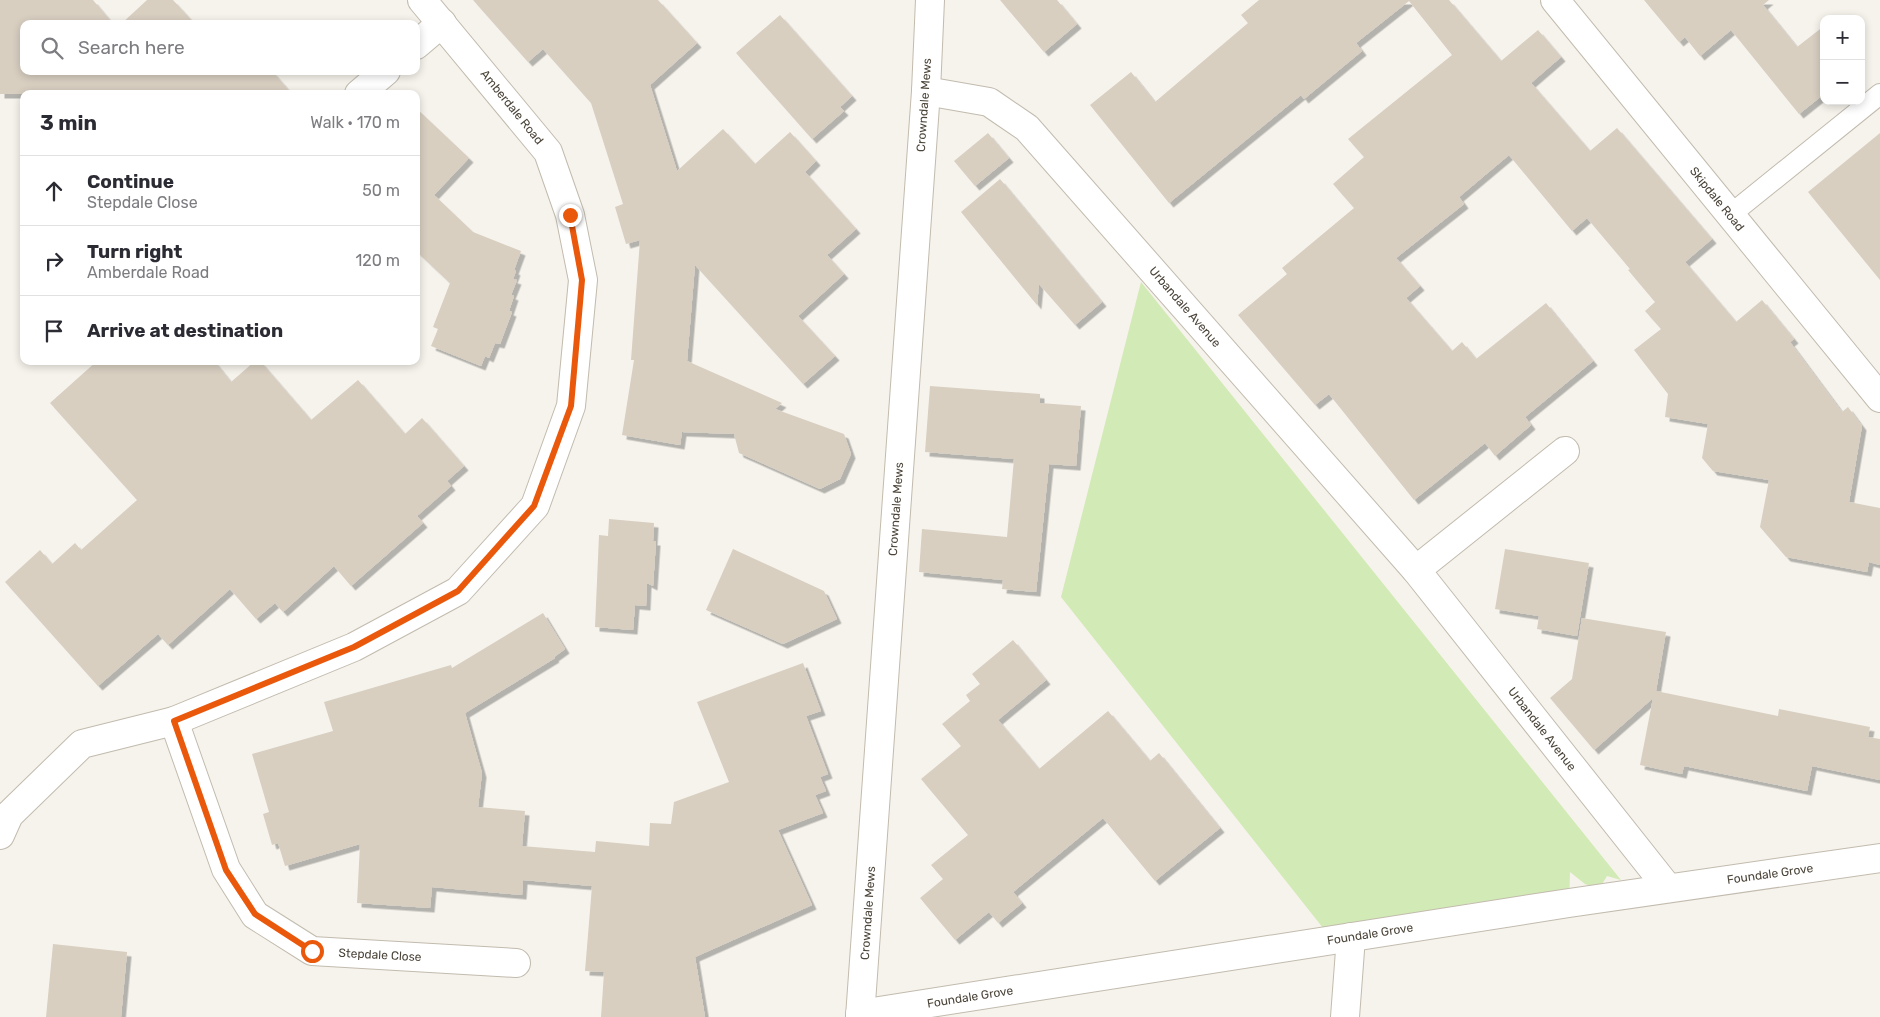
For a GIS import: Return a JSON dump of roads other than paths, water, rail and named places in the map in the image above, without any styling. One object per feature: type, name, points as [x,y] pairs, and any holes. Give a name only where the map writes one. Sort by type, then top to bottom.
[{"type":"street","name":"Amberdale Road","points":[[0,836],[9,815],[82,744],[174,721],[354,647],[458,591],[534,506],[571,406],[582,280],[570,215],[548,152],[422,0]]},
{"type":"street","name":"Crowndale Mews","points":[[860,1016],[926,91],[930,0]]},
{"type":"street","name":"Skipdale Road","points":[[1555,0],[1880,398]]},
{"type":"street","points":[[420,42],[442,23]]},
{"type":"street","points":[[364,90],[381,75]]},
{"type":"street","name":"Urbandale Avenue","points":[[926,91],[989,102],[1027,128],[1416,570],[1668,888]]},
{"type":"street","points":[[1416,570],[1565,451]]},
{"type":"street","name":"Stepdale Close","points":[[174,721],[226,870],[255,914],[312,951],[516,963]]},
{"type":"street","name":"Foundale Grove","points":[[860,1016],[1351,937],[1668,888],[1880,858]]},
{"type":"street","points":[[1345,1017],[1351,937]]},
{"type":"lane","points":[[1730,215],[1880,94]]}]
